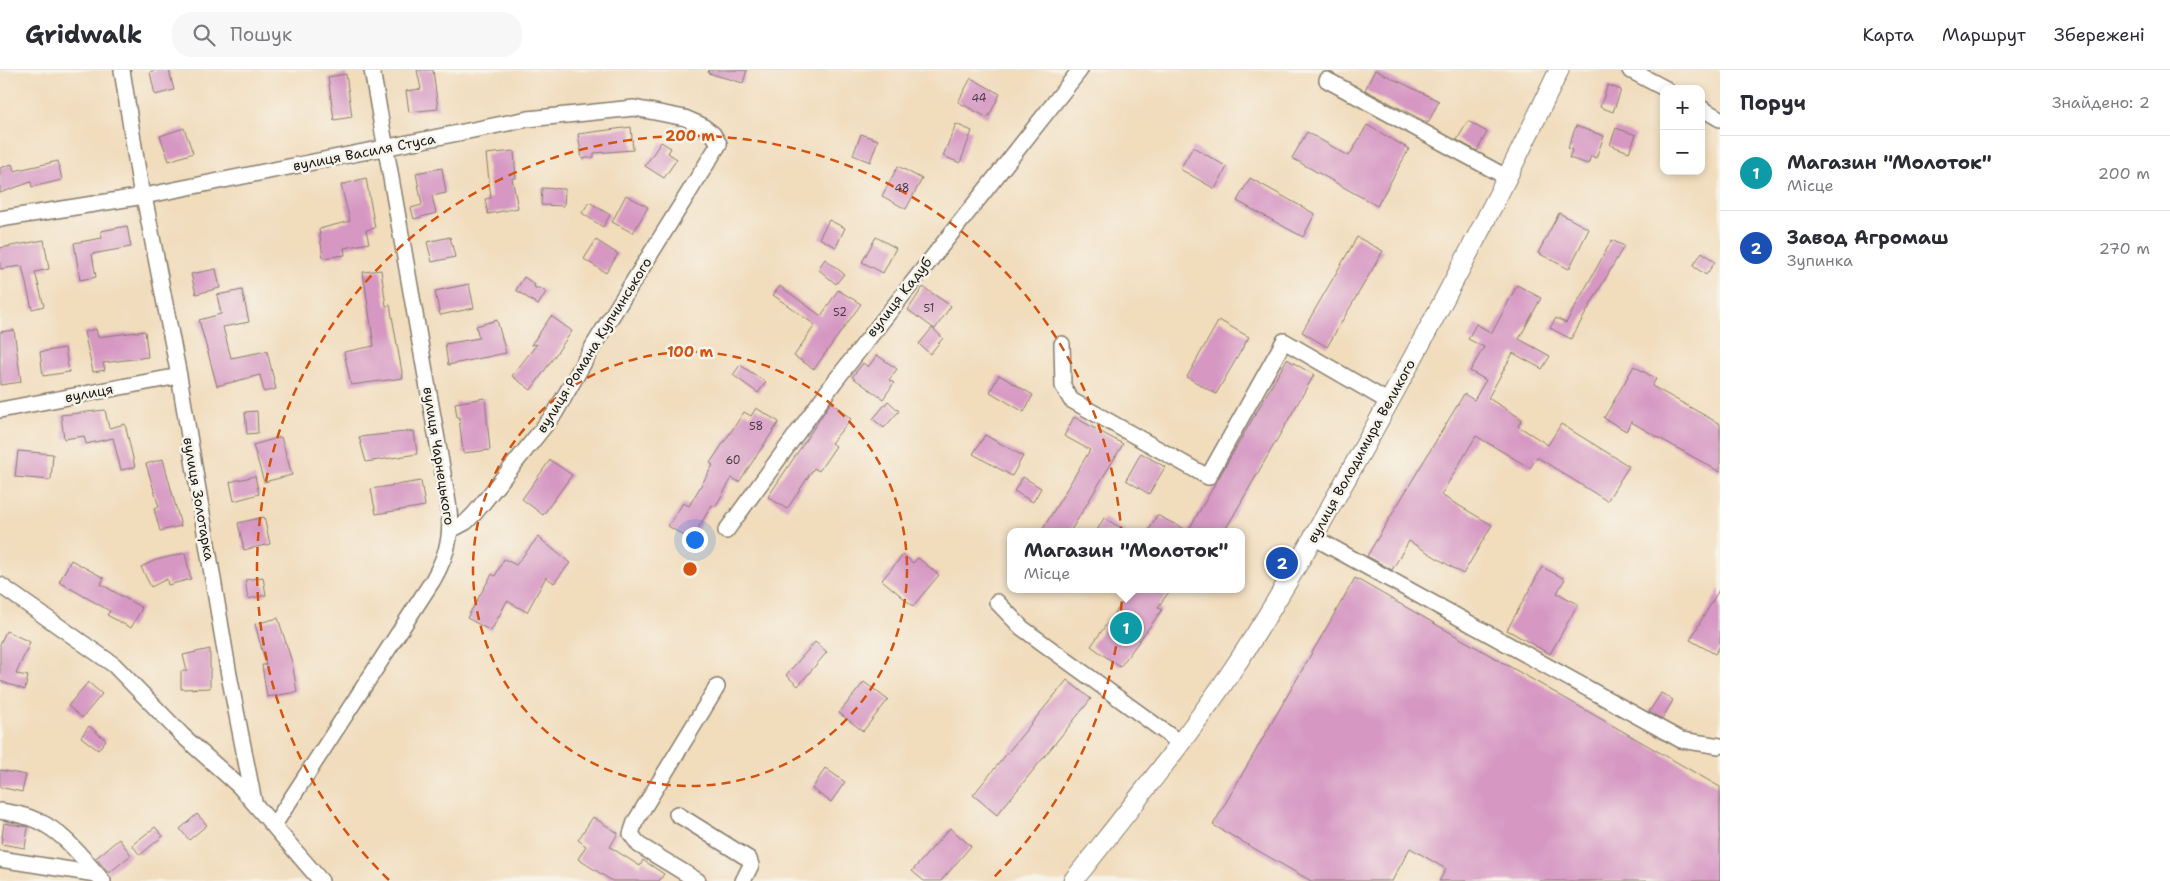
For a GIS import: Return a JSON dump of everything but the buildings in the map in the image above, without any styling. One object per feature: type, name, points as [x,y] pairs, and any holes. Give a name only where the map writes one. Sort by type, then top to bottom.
[{"type":"main road","name":"вулиця Володимира Великого","points":[[1072,881],[1180,743],[1238,662],[1313,538],[1389,402],[1508,178],[1559,70]]},
{"type":"street","name":"вулиця Золотарка","points":[[122,70],[143,196],[179,376],[229,675],[254,802]]},
{"type":"street","name":"вулиця Чарнецького","points":[[274,825],[433,580],[446,551],[451,530],[372,70]]},
{"type":"street","name":"вулиця Кадуб","points":[[726,531],[835,381],[1080,70]]},
{"type":"street","points":[[1630,70],[1660,86]]},
{"type":"street","points":[[1327,80],[1508,178]]},
{"type":"street","name":"вулиця Василя Стуса","points":[[0,220],[143,196],[528,119],[634,108],[685,118],[701,125],[713,134],[719,144]]},
{"type":"street","points":[[1705,110],[1720,118]]},
{"type":"street","name":"вулиця Романа Купчинського","points":[[451,530],[466,522],[475,513],[555,413],[719,144]]},
{"type":"street","points":[[1062,344],[1063,386],[1071,400],[1208,477],[1284,341],[1389,402]]},
{"type":"street","name":"вулиця","points":[[0,410],[179,376]]},
{"type":"street","points":[[1313,538],[1681,740],[1720,746]]},
{"type":"street","name":"вулиця Золотарка","points":[[0,585],[114,665],[183,736],[254,802],[321,881]]},
{"type":"street","points":[[997,602],[1022,628],[1180,743]]},
{"type":"street","points":[[698,881],[639,845],[631,834],[635,822],[716,687]]},
{"type":"street","points":[[0,811],[31,818],[44,824],[64,839],[100,877]]},
{"type":"street","points":[[677,814],[749,859],[751,865],[743,881]]},
{"type":"street","points":[[0,860],[100,877]]},
{"type":"place","name":"Завод Агромаш","points":[[1282,563]]},
{"type":"place","name":"Магазин \"Молоток\"","points":[[1126,628]]}]
